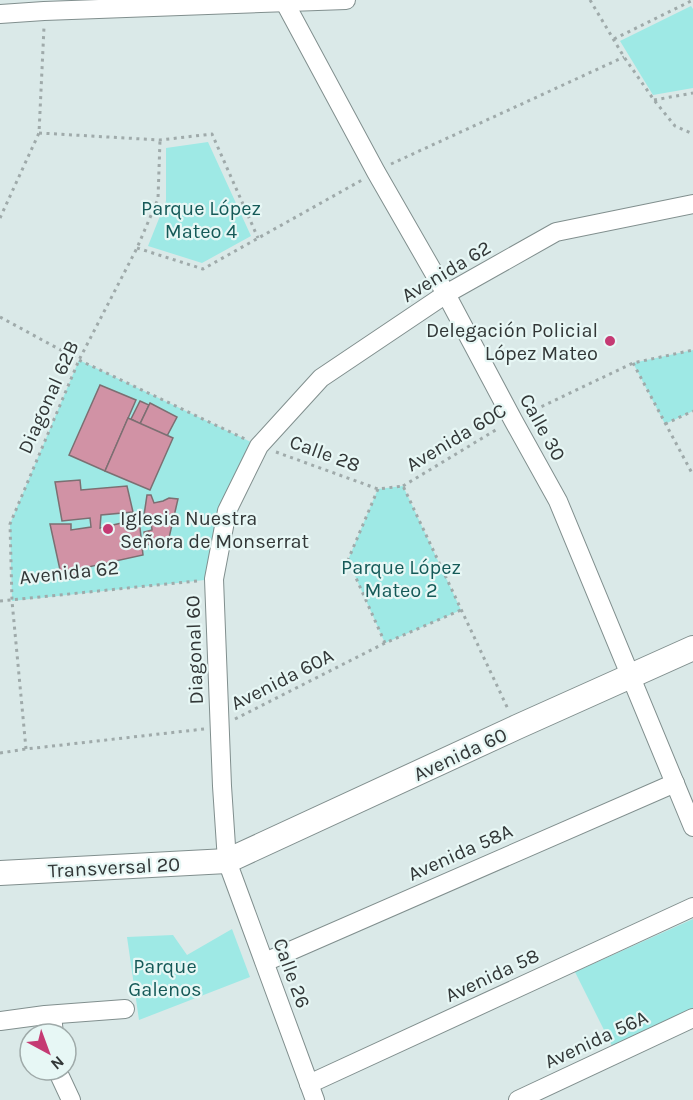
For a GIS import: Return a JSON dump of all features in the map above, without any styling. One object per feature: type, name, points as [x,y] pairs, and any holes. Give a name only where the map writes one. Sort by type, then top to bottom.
[{"type":"street","points":[[0,14],[346,0]]},
{"type":"street","name":"Calle 30","points":[[285,3],[558,501],[693,827]]},
{"type":"street","name":"Avenida 62","points":[[259,446],[321,378],[446,294],[556,232],[693,204]]},
{"type":"street","name":"Diagonal 60","points":[[227,861],[214,579],[228,511],[259,446]]},
{"type":"street","name":"Avenida 60","points":[[227,861],[693,648]]},
{"type":"street","name":"Avenida 58A","points":[[264,963],[675,783]]},
{"type":"street","name":"Transversal 20","points":[[0,873],[227,861]]},
{"type":"street","name":"Calle 26","points":[[227,861],[312,1092]]},
{"type":"street","name":"Avenida 58","points":[[312,1092],[693,907]]},
{"type":"street","points":[[0,1021],[125,1009]]},
{"type":"street","points":[[52,1015],[53,1022]]},
{"type":"street","name":"Avenida 56A","points":[[518,1100],[693,1018]]},
{"type":"street","points":[[62,1082],[70,1100]]},
{"type":"path","points":[[590,0],[624,57],[654,100],[675,126],[693,134]]},
{"type":"path","points":[[614,39],[692,2]]},
{"type":"path","points":[[0,218],[39,133],[44,11]]},
{"type":"path","points":[[654,100],[693,93]]},
{"type":"path","points":[[39,133],[160,140],[212,134],[258,238]]},
{"type":"path","name":"Diagonal 62B","points":[[26,749],[12,601],[10,524],[79,360],[137,248],[158,199],[160,140]]},
{"type":"path","name":"Calle 28","points":[[0,317],[79,360],[259,446],[378,489],[403,486]]},
{"type":"path","name":"Avenida 60C","points":[[403,486],[513,420],[633,363],[693,350]]},
{"type":"path","points":[[633,363],[693,475]]},
{"type":"path","points":[[664,424],[693,411]]},
{"type":"path","points":[[403,486],[517,727]]},
{"type":"path","points":[[378,489],[348,560],[385,643]]},
{"type":"path","name":"Avenida 62","points":[[0,601],[214,579]]},
{"type":"path","name":"Avenida 60A","points":[[0,753],[220,727],[385,643],[461,610]]},
{"type":"green space","points":[[691,6],[693,9],[693,88],[653,95],[620,41]]},
{"type":"green space","name":"Parque López Mateo 4","points":[[208,142],[251,236],[202,263],[148,246],[166,201],[166,148]]},
{"type":"green space","points":[[693,350],[693,411],[665,424],[633,363]]},
{"type":"green space","points":[[79,360],[259,446],[227,511],[214,579],[12,601],[10,524]]},
{"type":"green space","name":"Parque López Mateo 2","points":[[403,486],[461,610],[385,643],[348,560],[378,489]]},
{"type":"green space","points":[[693,919],[693,1010],[612,1046],[575,972]]},
{"type":"green space","name":"Parque Galenos","points":[[232,929],[250,977],[139,1020],[127,937],[173,935],[187,955]]},
{"type":"building","points":[[100,385],[136,400],[105,471],[69,455]]},
{"type":"building","points":[[140,401],[149,405],[140,424],[131,419]]},
{"type":"building","points":[[150,403],[177,417],[167,436],[140,424]]},
{"type":"building","points":[[128,418],[173,438],[150,490],[105,471]]},
{"type":"building","name":"Iglesia Nuestra Señora de Monserrat","points":[[80,480],[81,490],[127,486],[133,512],[101,515],[100,528],[139,519],[143,555],[79,569],[80,579],[62,579],[50,524],[71,524],[71,530],[91,527],[90,518],[62,521],[55,482]]},
{"type":"building","points":[[147,495],[151,495],[154,503],[169,498],[178,499],[168,542],[146,545],[144,532],[152,530],[151,521],[143,522]]},
{"type":"place","name":"Delegación Policial López Mateo","points":[[610,341]]},
{"type":"place","name":"Iglesia Nuestra Señora de Monserrat","points":[[108,529]]}]
